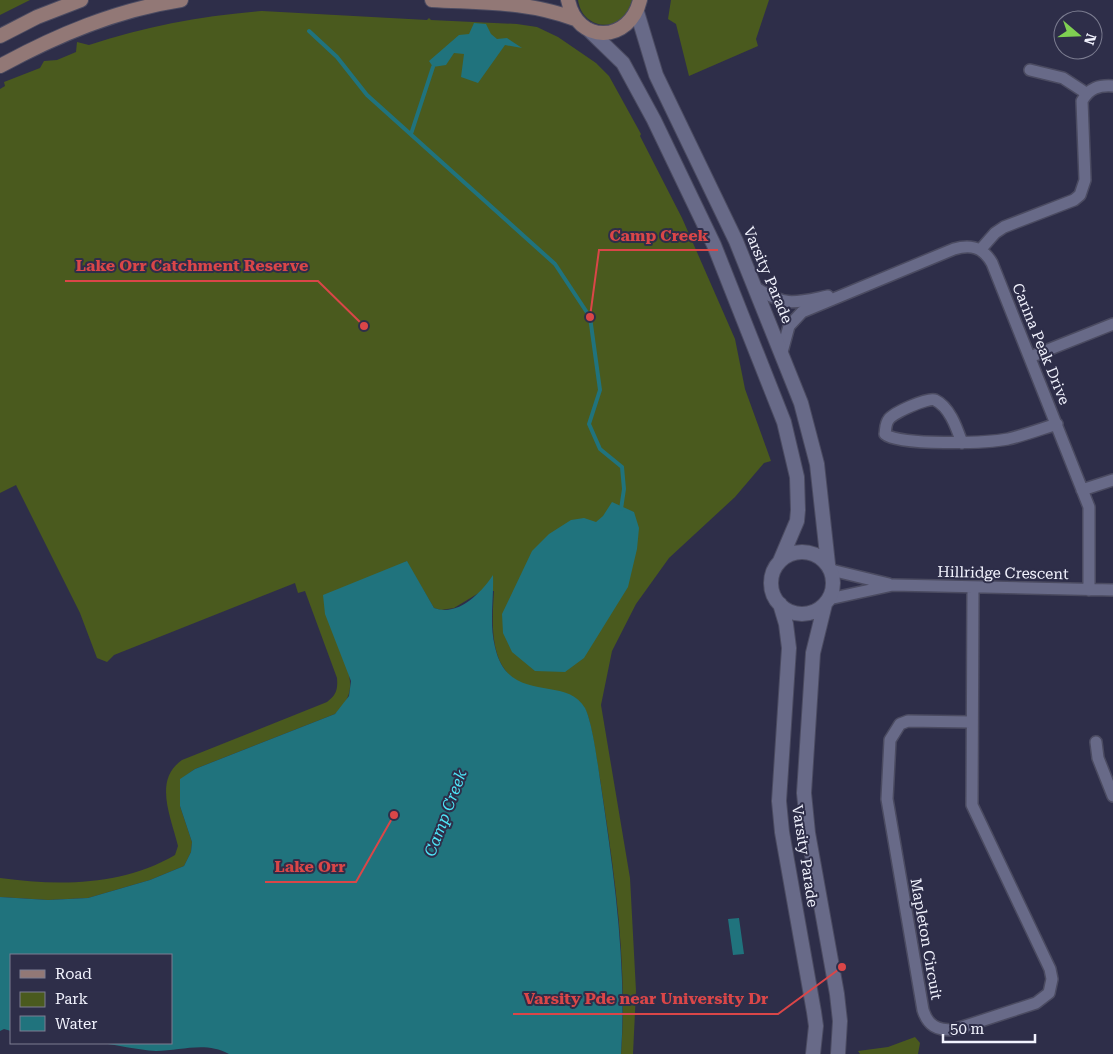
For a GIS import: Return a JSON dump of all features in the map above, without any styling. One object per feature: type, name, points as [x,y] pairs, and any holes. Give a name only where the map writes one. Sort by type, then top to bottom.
[{"type":"main road","points":[[0,36],[38,17],[81,0]]},
{"type":"main road","points":[[0,66],[34,47],[80,27],[116,15],[181,0]]},
{"type":"main road","points":[[432,0],[525,5],[548,9],[575,19],[589,30],[600,33],[622,29],[631,21],[639,6]]},
{"type":"main road","points":[[568,0],[575,19]]},
{"type":"street","name":"Varsity Parade","points":[[639,6],[656,75],[701,166],[756,288],[782,352],[813,443],[821,490],[829,567]]},
{"type":"street","points":[[589,30],[623,63],[654,120],[714,245],[784,422],[797,477],[798,510],[797,521],[772,578],[774,596],[780,604],[794,613],[802,614],[810,613],[827,602],[834,584],[829,567],[813,553],[796,552],[780,561]]},
{"type":"street","points":[[1030,70],[1063,78],[1086,93]]},
{"type":"street","points":[[782,352],[789,326],[802,312],[954,249],[964,246],[981,249],[995,233],[1004,228],[1074,200],[1080,195],[1085,180],[1082,102],[1086,93],[1095,88],[1113,86]]},
{"type":"street","name":"Carina Peak Drive","points":[[981,249],[992,263],[1089,507],[1089,590]]},
{"type":"street","points":[[756,288],[771,298],[791,303],[850,291]]},
{"type":"street","points":[[1030,358],[1113,324]]},
{"type":"street","points":[[962,443],[949,413],[936,400],[928,399],[898,413],[890,417],[886,424],[885,434],[896,440],[962,443],[1006,439],[1057,424]]},
{"type":"street","points":[[1082,490],[1113,480]]},
{"type":"street","name":"Hillridge Crescent","points":[[829,567],[893,585],[1113,590]]},
{"type":"street","name":"Hillridge Crescent","points":[[827,602],[893,585]]},
{"type":"street","name":"Mapleton Circuit","points":[[971,722],[908,721],[900,724],[890,740],[886,800],[923,1010],[930,1024],[943,1030],[953,1030],[1036,1003],[1049,994],[1052,979],[1050,969],[972,805],[973,587]]},
{"type":"street","name":"Varsity Parade","points":[[827,602],[813,653],[804,793],[808,833],[840,1021],[838,1054]]},
{"type":"street","name":"Varsity Parade","points":[[780,604],[790,648],[779,801],[782,832],[816,1026],[813,1054]]},
{"type":"street","points":[[1096,742],[1098,758],[1113,796]]},
{"type":"green space","points":[[0,0],[30,0],[0,15]]},
{"type":"green space","points":[[578,0],[635,0],[631,11],[624,18],[606,25],[588,19],[582,11]]},
{"type":"green space","points":[[671,0],[769,0],[756,39],[758,46],[689,76],[676,24],[668,19]]},
{"type":"green space","points":[[262,11],[427,20],[429,18],[431,20],[517,24],[537,27],[558,37],[596,63],[609,76],[641,134],[640,136],[682,218],[735,339],[745,389],[771,461],[764,463],[735,497],[669,558],[636,604],[612,651],[601,705],[630,878],[636,991],[633,1054],[621,1054],[623,985],[618,916],[600,779],[588,715],[579,701],[572,696],[525,685],[513,678],[504,669],[498,658],[493,631],[494,591],[482,591],[454,608],[441,610],[434,608],[406,561],[347,667],[350,681],[349,692],[344,703],[335,714],[195,769],[181,779],[180,806],[192,842],[191,852],[184,866],[150,880],[88,898],[48,900],[0,897],[0,878],[45,882],[90,881],[134,873],[175,855],[178,846],[169,811],[166,788],[173,768],[182,760],[327,702],[337,689],[337,678],[305,591],[298,593],[295,583],[114,655],[107,662],[97,658],[80,613],[16,485],[0,493],[0,89],[5,86],[4,82],[40,68],[44,61],[57,60],[76,52],[77,42],[89,45],[132,32],[174,23]]},
{"type":"green space","points":[[915,1037],[920,1043],[918,1054],[860,1054],[858,1051],[888,1047]]},
{"type":"water","points":[[474,23],[486,24],[491,34],[497,39],[507,38],[522,48],[505,45],[478,83],[461,77],[464,54],[454,53],[446,65],[433,67],[429,61],[459,35],[469,34]]},
{"type":"water","points":[[612,502],[634,512],[639,528],[637,549],[628,587],[584,658],[565,672],[535,671],[512,652],[503,633],[502,614],[532,551],[549,534],[571,520],[584,518],[596,522],[603,516]]},
{"type":"water","points":[[407,561],[434,608],[452,609],[468,602],[493,575],[492,629],[495,647],[502,665],[512,677],[538,687],[565,692],[576,698],[585,708],[597,757],[618,920],[622,987],[621,1054],[229,1054],[220,1050],[202,1047],[156,1051],[107,1044],[172,1044],[172,954],[10,954],[10,1031],[4,1029],[0,1031],[0,897],[48,900],[88,898],[150,880],[184,866],[191,852],[192,842],[180,806],[180,779],[195,769],[335,714],[349,696],[351,681],[325,614],[323,595]]},
{"type":"water","points":[[739,918],[744,954],[733,955],[728,919]]},
{"type":"waterway","name":"Camp Creek","points":[[309,31],[337,57],[367,95],[555,264],[590,317],[600,390],[589,424],[600,449],[622,467],[624,489],[621,509]]},
{"type":"waterway","points":[[411,134],[433,67]]},
{"type":"place","name":"Camp Creek","points":[[590,317]]},
{"type":"place","name":"Lake Orr Catchment Reserve","points":[[364,326]]},
{"type":"place","name":"Lake Orr","points":[[394,815]]},
{"type":"place","name":"Varsity Pde near University Dr","points":[[842,967]]}]
